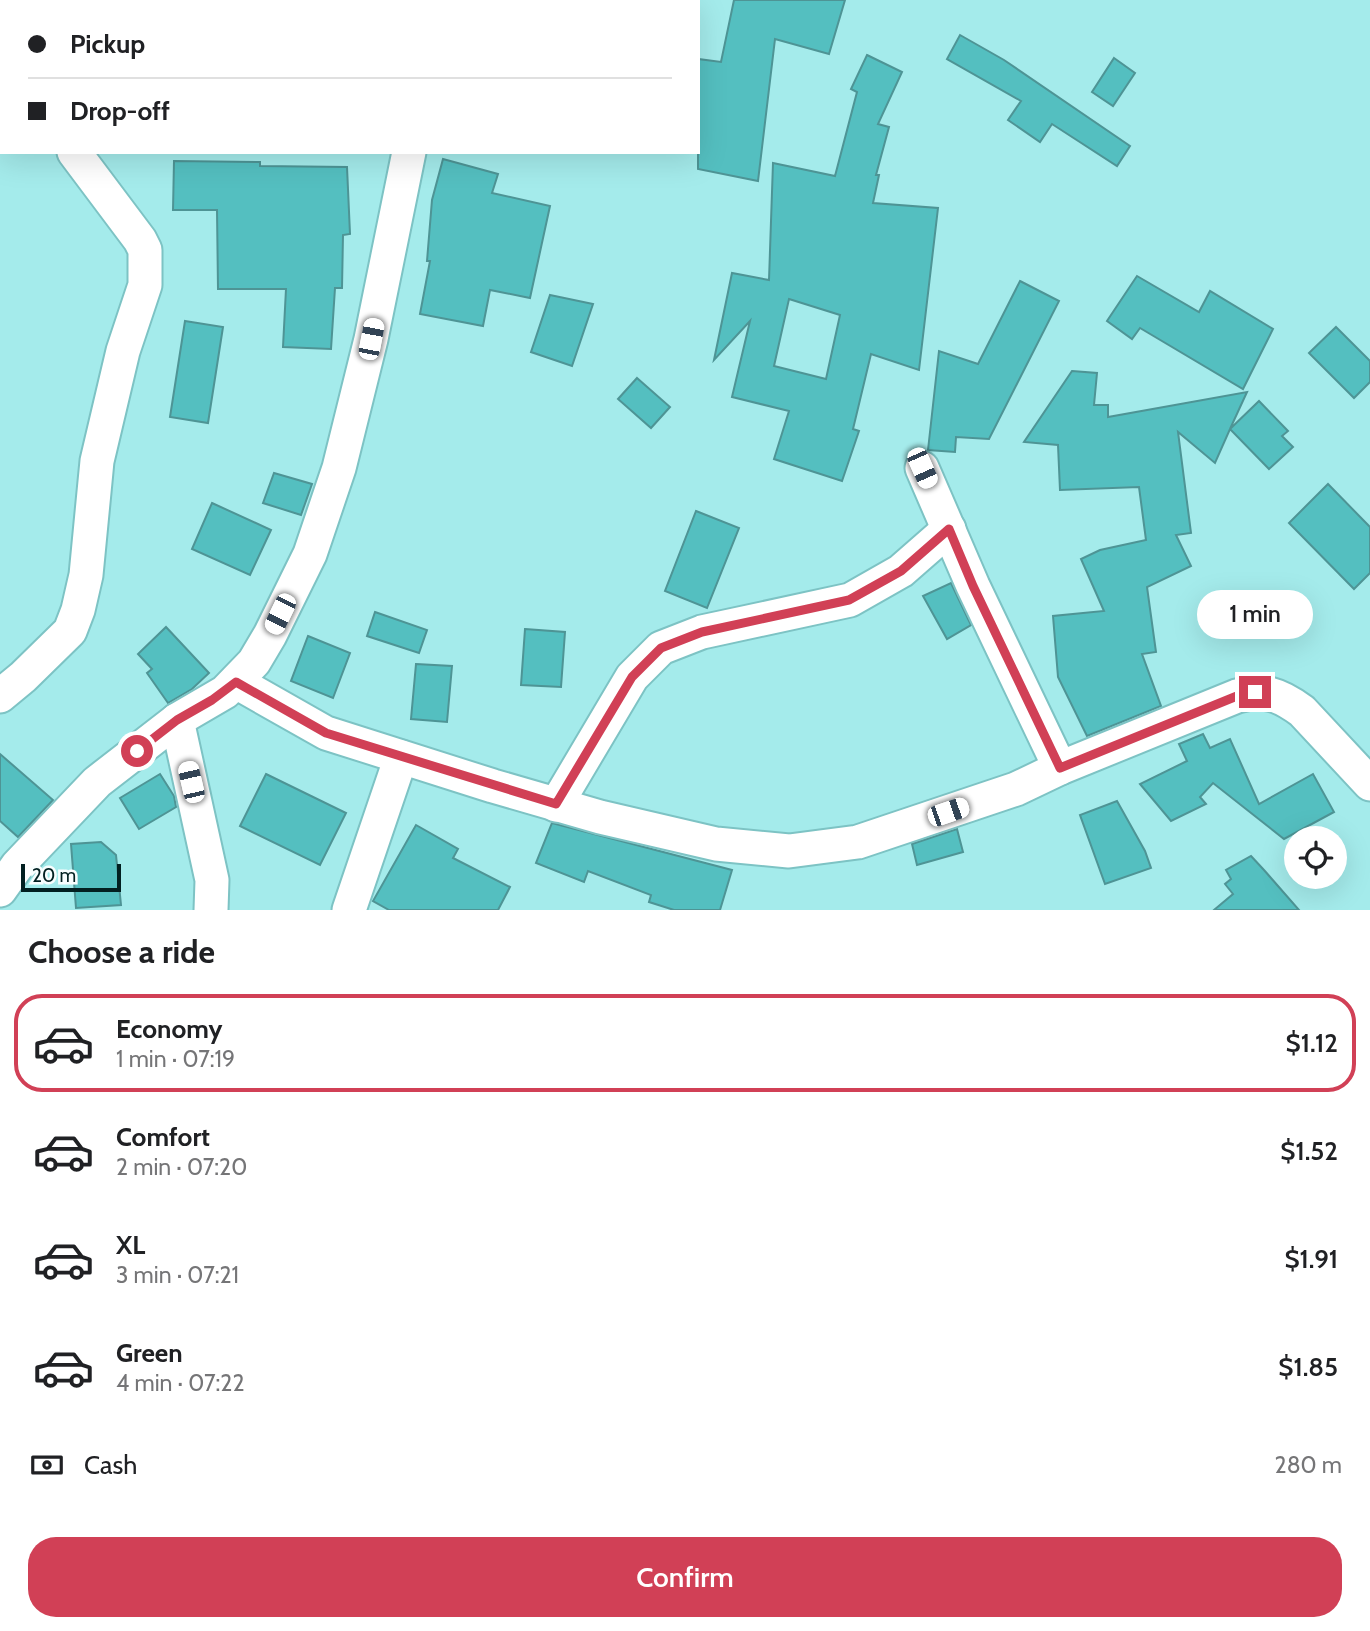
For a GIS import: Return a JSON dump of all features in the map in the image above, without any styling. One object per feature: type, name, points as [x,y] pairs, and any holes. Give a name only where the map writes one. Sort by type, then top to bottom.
[{"type":"street","points":[[0,696],[59,643],[75,621],[86,575],[99,449],[123,351],[145,285],[145,250],[140,240],[76,154]]},
{"type":"street","points":[[0,890],[17,866],[97,782],[177,720],[212,700],[236,682],[254,662],[270,635],[310,554],[339,468],[371,339],[409,154]]},
{"type":"street","points":[[922,468],[973,586],[1060,768]]},
{"type":"street","points":[[556,804],[632,677],[661,648],[702,632],[849,600],[901,571],[949,529]]},
{"type":"street","points":[[236,682],[326,733],[556,804],[716,844],[789,850],[858,842],[1016,789],[1060,768],[1237,696],[1255,692],[1289,701],[1302,710],[1370,784]]},
{"type":"street","points":[[177,720],[212,880],[211,910]]},
{"type":"street","points":[[349,910],[401,757]]},
{"type":"building","points":[[734,0],[845,0],[829,54],[775,39],[758,181],[698,169],[700,59],[721,62]]},
{"type":"building","points":[[960,35],[1004,60],[1130,146],[1117,166],[1052,124],[1040,142],[1008,120],[1021,101],[947,59]]},
{"type":"building","points":[[867,55],[902,72],[878,124],[889,127],[876,175],[879,175],[873,203],[938,208],[919,370],[871,354],[853,429],[859,431],[842,481],[774,459],[789,411],[732,397],[750,321],[714,360],[732,273],[769,280],[773,163],[835,176],[857,92],[851,89]],"holes":[[[789,299],[840,315],[826,379],[774,366]]]},
{"type":"building","points":[[1114,58],[1135,73],[1113,106],[1092,92]]},
{"type":"building","points":[[443,159],[498,174],[492,193],[550,206],[530,298],[490,290],[483,326],[420,314],[430,261],[427,261],[432,200]]},
{"type":"building","points":[[174,161],[347,167],[350,234],[343,235],[342,288],[335,288],[331,349],[283,347],[286,289],[218,289],[217,210],[173,210]]},
{"type":"building","points":[[1137,276],[1199,312],[1210,291],[1273,329],[1243,389],[1140,328],[1132,339],[1107,321]]},
{"type":"building","points":[[1020,281],[1059,301],[989,439],[956,437],[955,452],[928,450],[939,351],[978,364]]},
{"type":"building","points":[[550,295],[593,304],[572,366],[531,352]]},
{"type":"building","points":[[185,321],[223,327],[208,423],[170,417]]},
{"type":"building","points":[[1336,327],[1370,361],[1370,382],[1354,398],[1309,353]]},
{"type":"building","points":[[1072,371],[1097,373],[1094,405],[1108,405],[1108,417],[1247,392],[1215,463],[1178,432],[1191,533],[1176,535],[1191,566],[1147,587],[1156,652],[1142,654],[1161,706],[1087,736],[1058,677],[1053,616],[1104,611],[1081,559],[1100,550],[1146,540],[1139,487],[1060,490],[1058,445],[1024,442]]},
{"type":"building","points":[[637,378],[670,407],[651,428],[618,399]]},
{"type":"building","points":[[1259,401],[1288,431],[1282,436],[1293,447],[1269,469],[1230,429]]},
{"type":"building","points":[[274,473],[312,484],[301,515],[263,503]]},
{"type":"building","points":[[1328,484],[1370,527],[1370,573],[1354,589],[1289,523]]},
{"type":"building","points":[[212,503],[271,530],[250,575],[192,549]]},
{"type":"building","points":[[696,511],[739,528],[707,608],[665,591]]},
{"type":"building","points":[[951,583],[971,625],[947,639],[923,596]]},
{"type":"building","points":[[375,612],[427,630],[419,653],[367,636]]},
{"type":"building","points":[[166,627],[209,673],[192,689],[168,703],[147,673],[152,669],[138,654]]},
{"type":"building","points":[[525,629],[565,632],[561,687],[521,685]]},
{"type":"building","points":[[308,636],[350,653],[333,698],[291,681]]},
{"type":"building","points":[[416,664],[452,666],[447,722],[411,719]]},
{"type":"building","points":[[1203,734],[1210,748],[1230,739],[1259,804],[1313,774],[1334,812],[1308,826],[1284,826],[1284,839],[1213,783],[1200,797],[1206,804],[1171,821],[1140,784],[1187,761],[1179,744]]},
{"type":"building","points":[[0,754],[53,800],[18,837],[0,821]]},
{"type":"building","points":[[160,774],[174,796],[176,807],[139,829],[120,798]]},
{"type":"building","points":[[266,774],[346,813],[320,865],[240,826]]},
{"type":"building","points":[[1117,801],[1145,851],[1151,868],[1105,884],[1080,815]]},
{"type":"building","points":[[552,823],[732,870],[720,910],[674,910],[649,902],[651,895],[588,871],[584,882],[536,863]]},
{"type":"building","points":[[416,825],[458,849],[453,858],[510,887],[498,910],[389,910],[373,901]]},
{"type":"building","points":[[957,829],[963,852],[917,865],[912,844]]},
{"type":"building","points":[[101,842],[116,855],[121,905],[76,908],[71,844]]},
{"type":"building","points":[[1251,856],[1299,910],[1214,910],[1233,894],[1225,884],[1231,879],[1226,870]]},
{"type":"route","points":[[137,751],[177,720],[225,692],[236,682],[326,733],[556,804],[632,677],[661,648],[702,632],[849,600],[901,571],[949,529],[973,586],[1060,768],[1237,696],[1255,692]]}]
